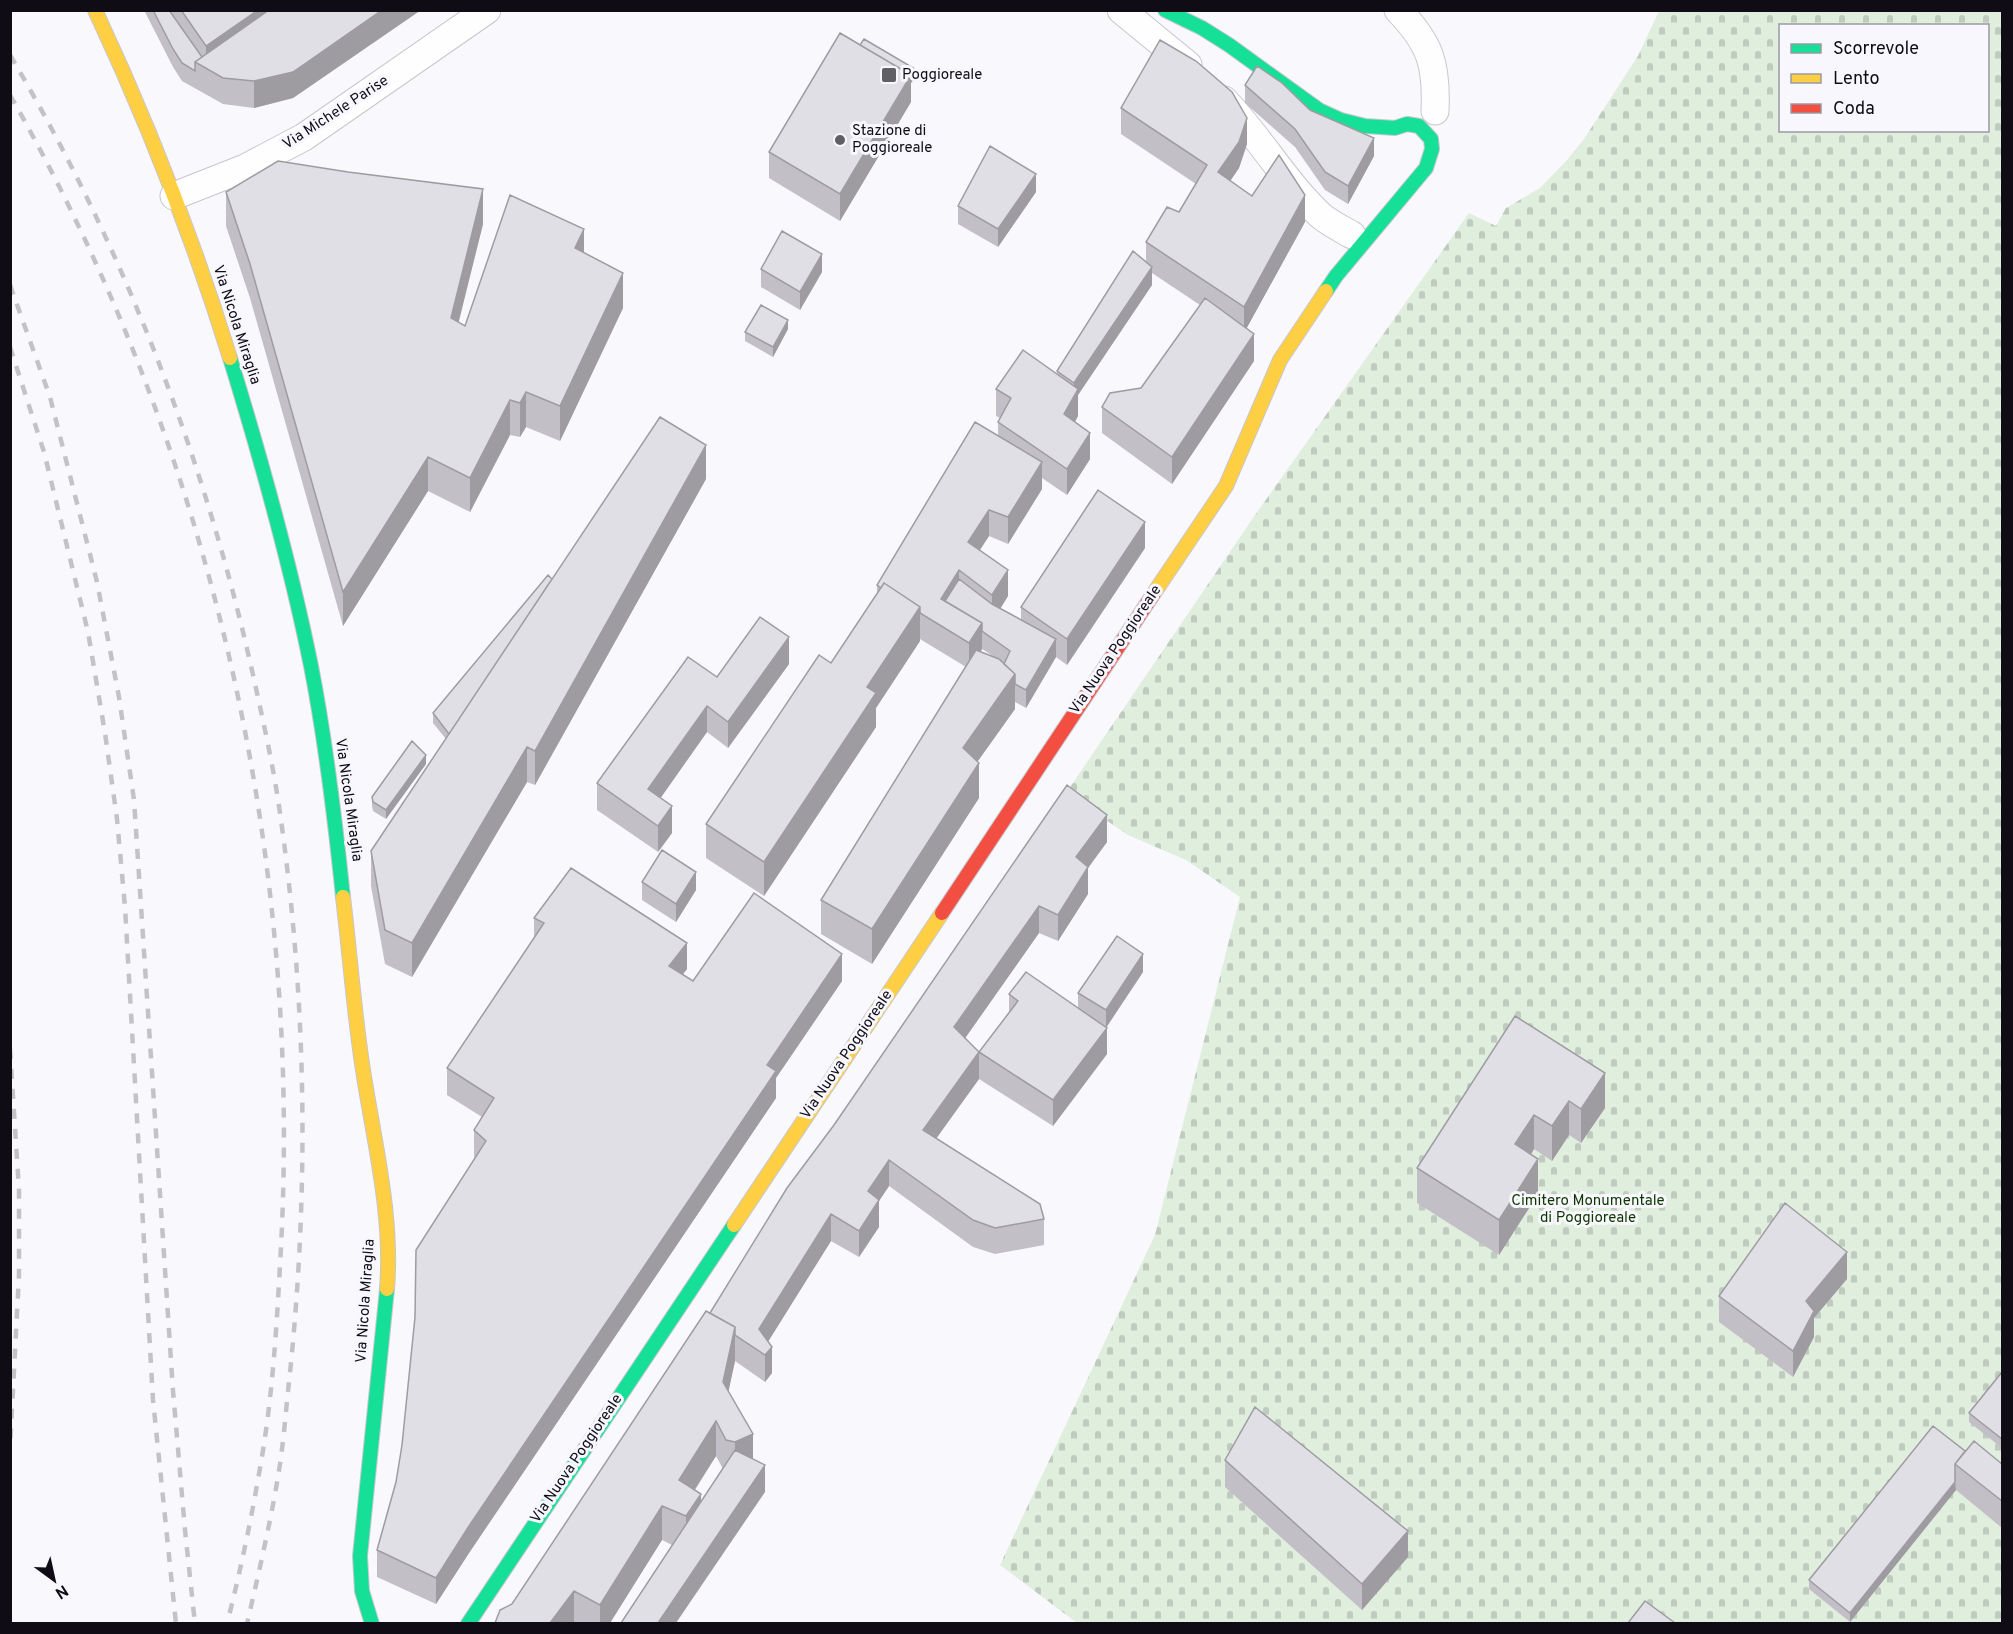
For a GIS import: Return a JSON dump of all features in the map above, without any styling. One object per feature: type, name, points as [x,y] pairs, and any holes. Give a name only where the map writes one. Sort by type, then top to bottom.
[{"type":"main road","name":"Via Nicola Miraglia","points":[[95,10],[119,58],[174,196],[216,313],[283,538],[302,619],[327,761],[346,913],[358,1037],[387,1214],[388,1266],[360,1556],[363,1604],[372,1623]]},
{"type":"main road","name":"Via Nuova Poggioreale","points":[[468,1623],[1226,486],[1280,360],[1346,262],[1426,168],[1432,149],[1431,139],[1419,126],[1407,124],[1395,128],[1349,122],[1319,110],[1229,45],[1202,28],[1165,10]]},
{"type":"street","name":"Via Michele Parise","points":[[174,196],[245,168],[304,137],[487,10]]},
{"type":"street","points":[[1121,10],[1206,83],[1240,117],[1284,176],[1322,217],[1352,235]]},
{"type":"street","points":[[1398,10],[1428,48],[1433,66],[1435,111]]},
{"type":"green space","name":"Cimitero Monumentale di Poggioreale","points":[[1659,11],[2002,11],[2002,1623],[1077,1623],[1000,1565],[1155,1235],[1240,897],[1186,860],[1128,835],[1066,793],[1253,518],[1469,213],[1496,226],[1506,208],[1540,188],[1584,139],[1638,56]]},
{"type":"building","points":[[153,10],[169,10],[202,57],[195,62],[195,71],[182,63]]},
{"type":"building","points":[[181,10],[258,10],[206,46]]},
{"type":"building","points":[[269,10],[382,10],[293,72],[254,81],[223,78],[195,62]]},
{"type":"building","name":"Stazione di Poggioreale","points":[[840,33],[911,75],[840,194],[769,152]]},
{"type":"building","points":[[864,39],[915,69],[911,75],[860,45]]},
{"type":"building","points":[[1160,40],[1196,61],[1232,92],[1247,118],[1239,142],[1218,172],[1252,196],[1279,155],[1305,195],[1244,307],[1146,242],[1167,207],[1179,212],[1207,165],[1121,108]]},
{"type":"building","points":[[1257,66],[1282,83],[1310,110],[1374,138],[1348,186],[1325,172],[1295,129],[1245,85]]},
{"type":"building","points":[[990,146],[1036,174],[998,229],[958,206]]},
{"type":"building","points":[[278,161],[483,189],[451,318],[465,326],[510,195],[584,229],[575,248],[623,273],[560,406],[526,392],[520,403],[510,400],[470,478],[428,457],[343,592],[250,264],[226,192]]},
{"type":"building","points":[[782,231],[822,254],[800,292],[761,269]]},
{"type":"building","points":[[1133,251],[1152,267],[1074,383],[1057,371]]},
{"type":"building","points":[[1205,298],[1254,334],[1172,457],[1102,407],[1110,393],[1141,388]]},
{"type":"building","points":[[761,305],[788,320],[773,347],[745,332]]},
{"type":"building","points":[[1023,350],[1078,389],[1064,414],[1090,433],[1067,469],[998,422],[1011,398],[996,389]]},
{"type":"building","points":[[660,417],[706,445],[535,751],[527,747],[412,943],[385,930],[371,851]]},
{"type":"building","points":[[975,422],[1042,462],[1008,517],[989,510],[968,542],[1008,570],[992,595],[959,570],[941,599],[982,623],[969,643],[920,613],[920,607],[884,583],[881,588],[877,585]]},
{"type":"building","points":[[1098,490],[1145,522],[1067,639],[1021,607]]},
{"type":"building","points":[[548,575],[552,579],[449,734],[433,713]]},
{"type":"building","points":[[959,579],[992,604],[1056,639],[1026,690],[1015,684],[1015,674],[1004,664],[1010,651],[982,631],[982,623],[945,601]]},
{"type":"building","points":[[884,583],[920,607],[867,687],[876,693],[764,862],[706,824],[819,655],[831,663]]},
{"type":"building","points":[[760,617],[789,637],[728,722],[707,706],[648,789],[672,806],[658,826],[597,783],[688,657],[717,677]]},
{"type":"building","points":[[976,650],[999,659],[1015,674],[963,748],[979,763],[872,929],[821,900]]},
{"type":"building","points":[[412,741],[426,755],[386,810],[373,802],[372,797]]},
{"type":"building","points":[[1067,785],[1107,815],[1076,857],[1088,867],[1058,915],[1039,906],[954,1027],[979,1052],[923,1130],[1040,1204],[1044,1219],[995,1228],[973,1220],[889,1160],[868,1191],[879,1200],[859,1231],[831,1214],[759,1329],[772,1347],[765,1355],[735,1335],[735,1327],[710,1313],[787,1188],[834,1125]]},
{"type":"building","points":[[662,850],[696,872],[676,904],[642,882]]},
{"type":"building","points":[[571,868],[687,943],[669,966],[693,981],[754,893],[842,954],[767,1065],[776,1071],[436,1578],[377,1550],[396,1482],[402,1445],[415,1317],[416,1250],[486,1141],[474,1130],[494,1098],[447,1068],[544,923],[534,918]]},
{"type":"building","points":[[1117,936],[1143,954],[1106,1010],[1078,993]]},
{"type":"building","points":[[1026,972],[1107,1028],[1053,1100],[979,1052],[1018,1001],[1009,994]]},
{"type":"building","points":[[1515,1016],[1605,1073],[1581,1109],[1569,1101],[1552,1126],[1534,1115],[1515,1144],[1538,1159],[1499,1220],[1417,1168]]},
{"type":"building","points":[[1785,1203],[1847,1252],[1806,1301],[1814,1311],[1793,1351],[1719,1296]]},
{"type":"building","points":[[706,1311],[735,1327],[723,1382],[753,1434],[735,1442],[726,1440],[716,1421],[679,1480],[701,1494],[686,1516],[662,1506],[600,1605],[574,1591],[550,1623],[495,1623],[500,1610],[512,1604]]},
{"type":"building","points":[[2002,1372],[2002,1439],[1969,1413]]},
{"type":"building","points":[[1255,1407],[1408,1531],[1362,1584],[1225,1460]]},
{"type":"building","points":[[1933,1426],[1965,1451],[1955,1464],[1955,1482],[1850,1613],[1809,1580]]},
{"type":"building","points":[[1974,1441],[2002,1464],[2002,1501],[1955,1464]]},
{"type":"building","points":[[735,1450],[765,1465],[658,1623],[621,1623]]},
{"type":"building","points":[[1645,1601],[1675,1623],[1628,1623]]},
{"type":"railway","points":[[10,55],[52,129],[90,204],[158,360],[187,439],[213,520],[235,602],[279,803],[290,890],[300,1031],[302,1101],[300,1242],[289,1382],[277,1484],[247,1624]]},
{"type":"railway","points":[[10,95],[80,228],[139,366],[189,507],[228,652],[257,799],[276,947],[284,1097],[281,1247],[268,1414],[257,1488],[227,1624]]},
{"type":"railway","points":[[10,285],[50,397],[97,582],[119,697],[134,800],[173,1391],[195,1624]]},
{"type":"railway","points":[[10,347],[44,452],[88,632],[117,819],[125,907],[153,1400],[176,1624]]},
{"type":"railway","points":[[10,1049],[19,1190],[19,1275],[10,1447]]},
{"type":"traffic: fast","points":[[1165,10],[1202,28],[1229,45],[1319,110],[1341,120],[1365,126],[1395,128],[1407,124],[1419,126],[1431,139],[1432,149],[1426,168],[1326,291]]},
{"type":"traffic: fast","points":[[230,358],[274,511],[311,666],[330,781],[343,897]]},
{"type":"traffic: fast","points":[[468,1624],[734,1225]]},
{"type":"traffic: fast","points":[[372,1624],[362,1591],[360,1556],[387,1289]]},
{"type":"traffic: slow","points":[[95,10],[168,181],[201,269],[230,358]]},
{"type":"traffic: slow","points":[[1154,593],[1226,486],[1280,360],[1326,291]]},
{"type":"traffic: slow","points":[[343,897],[360,1049],[385,1206],[387,1289]]},
{"type":"traffic: slow","points":[[734,1225],[942,913]]},
{"type":"traffic: jam","points":[[942,913],[1154,593]]},
{"type":"place","name":"Poggioreale","points":[[889,75]]},
{"type":"place","name":"Stazione di Poggioreale","points":[[840,140]]}]
